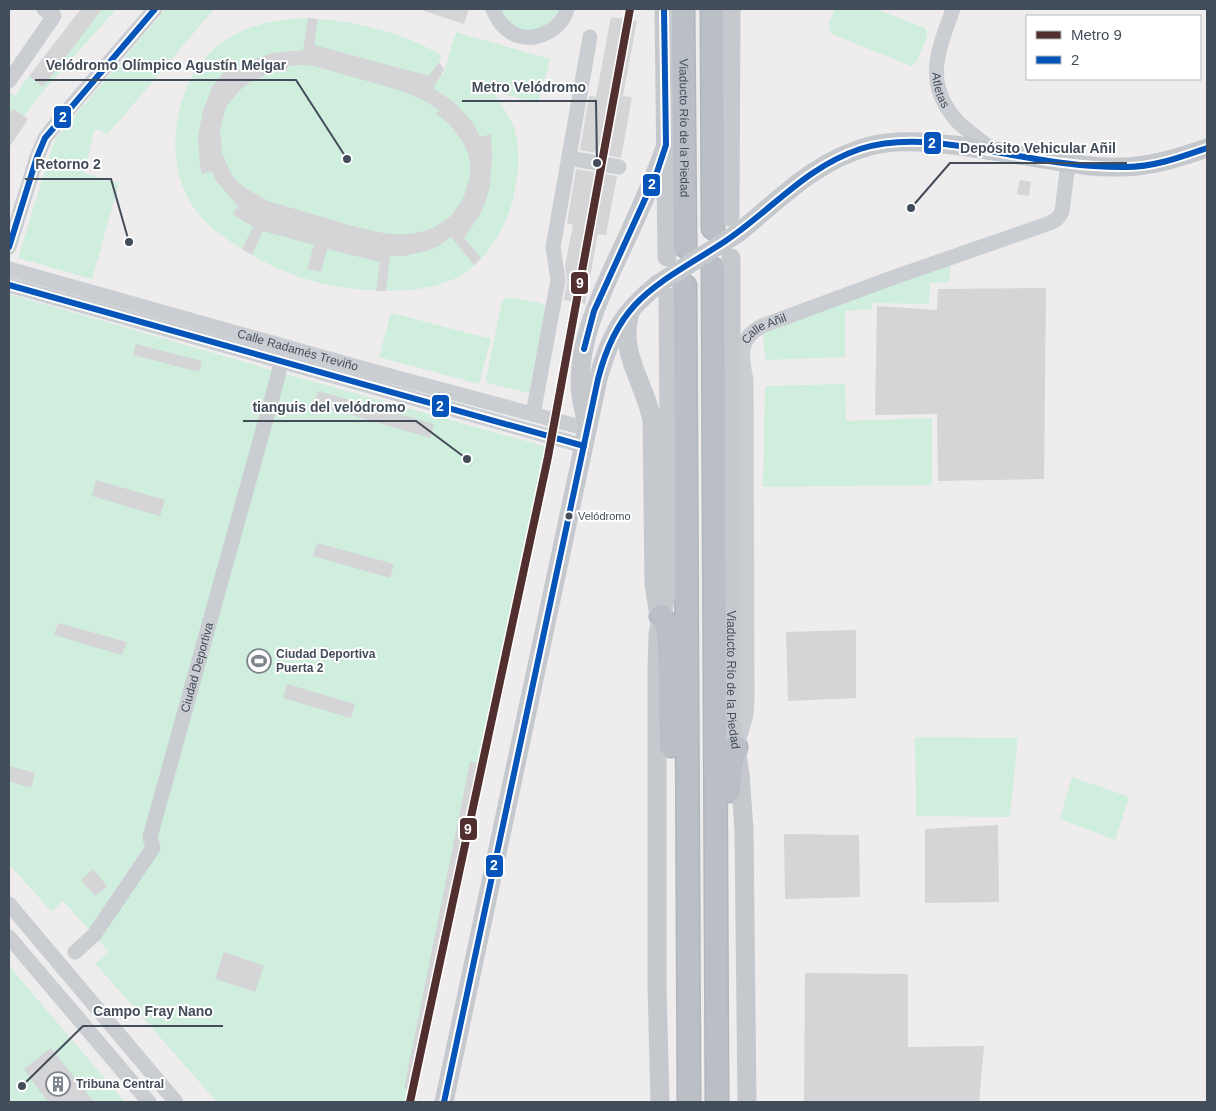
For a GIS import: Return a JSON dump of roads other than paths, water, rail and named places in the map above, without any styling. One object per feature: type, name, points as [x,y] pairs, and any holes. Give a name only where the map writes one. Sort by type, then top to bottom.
[{"type":"highway","name":"Viaducto Río de la Piedad","points":[[676,251],[683,9]]},
{"type":"highway","points":[[727,226],[728,11]]},
{"type":"highway","name":"Viaducto Río de la Piedad","points":[[717,1102],[722,264]]},
{"type":"highway","points":[[670,289],[688,948],[689,1102]]},
{"type":"highway","points":[[661,616],[666,624],[669,641],[674,843],[688,948]]},
{"type":"highway","points":[[717,917],[723,886],[731,765],[736,747]]},
{"type":"main road","name":"Viaducto Río de la Piedad","points":[[664,9],[666,145],[676,251]]},
{"type":"main road","points":[[444,1102],[598,379],[614,332],[631,308],[670,289],[727,226],[787,192],[817,169],[842,156],[870,146],[915,142],[994,150],[1068,163],[1117,168],[1166,162],[1207,148]]},
{"type":"main road","points":[[586,438],[580,383],[589,328],[601,295],[656,175],[666,145]]},
{"type":"main road","name":"Viaducto Río de la Piedad","points":[[722,264],[732,717],[744,830],[747,1102]]},
{"type":"main road","points":[[660,1102],[657,986],[657,669],[658,634],[670,575],[670,289]]},
{"type":"main road","points":[[631,308],[626,329],[627,346],[637,379],[649,406],[653,428],[654,584],[656,601],[661,616]]},
{"type":"street","points":[[9,248],[37,157],[45,138],[155,9]]},
{"type":"street","points":[[493,9],[503,26],[516,35],[532,37],[542,35],[557,26],[563,20],[568,9]]},
{"type":"street","name":"Atletas","points":[[953,9],[938,51],[937,86],[943,101],[958,122],[994,150]]},
{"type":"street","points":[[9,80],[49,12]]},
{"type":"street","points":[[533,414],[558,280],[553,247],[590,37]]},
{"type":"street","points":[[568,158],[619,167]]},
{"type":"street","name":"Calle Añil","points":[[736,747],[746,715],[747,700],[746,380],[742,360],[745,342],[754,331],[762,326],[1050,223],[1062,212],[1068,163]]},
{"type":"street","name":"Calle Radamés Treviño","points":[[9,269],[377,380],[586,438]]},
{"type":"street","name":"Calle Radamés Treviño","points":[[9,285],[281,361],[533,414],[586,438]]},
{"type":"street","name":"Ciudad Deportiva","points":[[75,952],[94,936],[153,848],[150,837],[281,361]]},
{"type":"street","points":[[9,904],[176,1102]]},
{"type":"street","points":[[9,937],[149,1102]]},
{"type":"metro line","name":"9","points":[[410,1102],[548,457],[630,9]]},
{"type":"place","name":"Velódromo Olímpico Agustín Melgar","points":[[347,159]]},
{"type":"place","name":"Metro Velódromo","points":[[597,163]]},
{"type":"place","name":"Depósito Vehicular Añil","points":[[911,208]]},
{"type":"place","name":"Retorno 2","points":[[129,242]]},
{"type":"place","name":"tianguis del velódromo","points":[[467,459]]},
{"type":"place","name":"Velódromo","points":[[569,516]]},
{"type":"place","name":"Ciudad Deportiva Puerta 2","points":[[259,661]]},
{"type":"place","name":"Tribuna Central","points":[[58,1084]]},
{"type":"place","name":"Campo Fray Nano","points":[[22,1086]]}]
